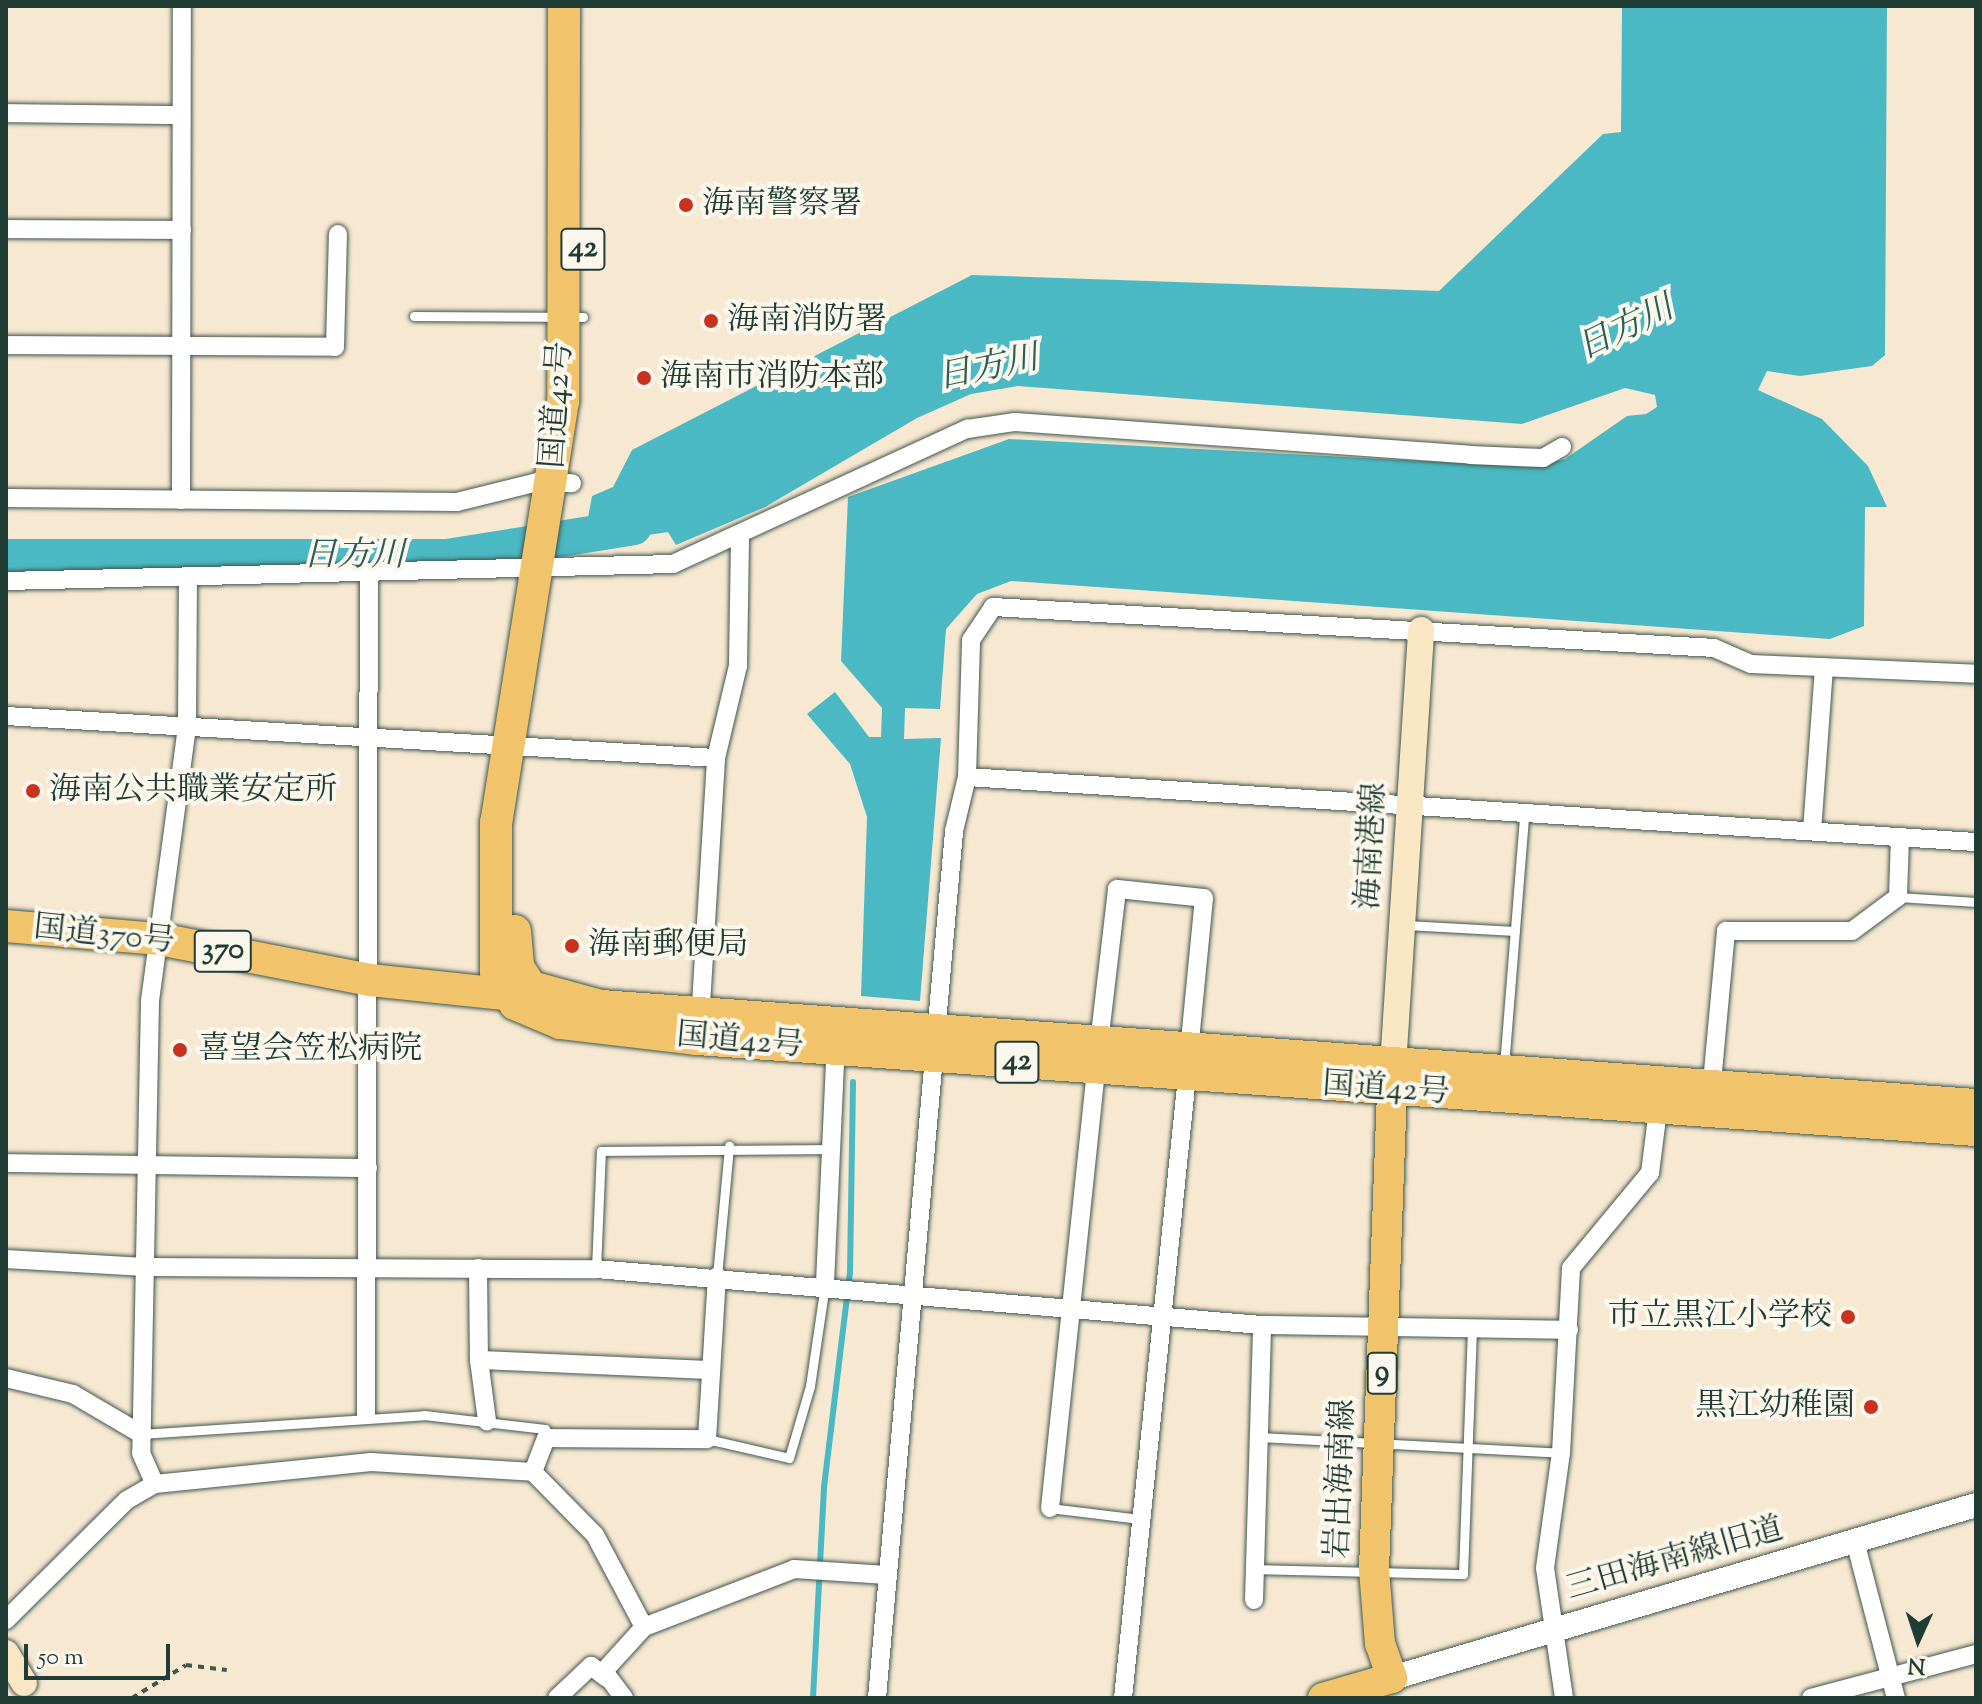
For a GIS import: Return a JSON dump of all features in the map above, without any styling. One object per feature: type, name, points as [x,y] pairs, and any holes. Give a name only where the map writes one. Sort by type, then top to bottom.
[{"type":"highway","name":"国道42号","points":[[564,6],[573,317]]},
{"type":"highway","name":"国道42号","points":[[507,995],[496,972],[496,822],[518,751],[562,487],[573,317],[585,6]]},
{"type":"highway","name":"国道42号","points":[[518,751],[516,960],[531,987],[562,1012],[699,1028],[1660,1096],[1976,1105]]},
{"type":"highway","name":"国道370号","points":[[6,926],[159,939],[370,980],[507,995],[562,1012]]},
{"type":"highway","name":"国道370号","points":[[439,989],[486,979],[496,937]]},
{"type":"highway","name":"国道370号","points":[[439,989],[562,1012]]},
{"type":"highway","name":"国道42号","points":[[1393,1078],[1504,1073],[1660,1096]]},
{"type":"highway","name":"国道42号","points":[[1710,1099],[1976,1130]]},
{"type":"main road","name":"海南港線","points":[[1393,1078],[1421,630]]},
{"type":"main road","name":"岩出海南線","points":[[1393,1078],[1374,1569],[1380,1644],[1394,1688]]},
{"type":"main road","points":[[6,1653],[24,1683]]},
{"type":"main road","points":[[1323,1698],[1394,1688]]},
{"type":"street","points":[[181,500],[182,6]]},
{"type":"street","points":[[6,113],[181,115]]},
{"type":"street","points":[[6,229],[182,230]]},
{"type":"street","points":[[6,345],[335,347],[338,234]]},
{"type":"street","points":[[6,581],[369,574],[550,564],[673,564],[740,539],[967,429],[1015,422],[1470,455],[1543,458],[1562,447]]},
{"type":"street","points":[[6,498],[457,502],[562,487]]},
{"type":"street","points":[[699,1028],[716,758],[738,666],[740,539]]},
{"type":"street","points":[[366,1414],[370,980],[369,574]]},
{"type":"street","points":[[155,1484],[141,1434],[150,1000],[187,727],[188,578]]},
{"type":"street","points":[[877,1698],[954,831],[967,777],[971,640],[993,607],[1714,648],[1751,664],[1976,674]]},
{"type":"street","points":[[1812,831],[1824,667]]},
{"type":"street","points":[[6,716],[518,751],[716,758]]},
{"type":"street","points":[[967,777],[1976,842]]},
{"type":"street","points":[[1710,1099],[1726,931],[1847,933],[1898,897],[1900,837]]},
{"type":"street","points":[[1050,1508],[1117,889],[1204,898],[1123,1698]]},
{"type":"street","points":[[825,1283],[835,1150],[836,1038]]},
{"type":"street","points":[[1564,1698],[1551,1630],[1545,1568],[1561,1453],[1571,1268],[1650,1173],[1660,1096]]},
{"type":"street","points":[[6,1163],[148,1169],[368,1168]]},
{"type":"street","points":[[6,1259],[145,1267],[596,1269],[825,1283],[1262,1325],[1472,1333],[1569,1330]]},
{"type":"street","points":[[478,1268],[479,1360],[487,1421]]},
{"type":"street","points":[[533,1472],[546,1438],[707,1439],[717,1276]]},
{"type":"street","points":[[1254,1600],[1262,1325]]},
{"type":"street","points":[[479,1360],[711,1370]]},
{"type":"street","points":[[6,1378],[73,1394],[141,1434]]},
{"type":"street","points":[[6,1620],[127,1500],[155,1484],[371,1462],[533,1472],[595,1535],[644,1627]]},
{"type":"street","name":"三田海南線旧道","points":[[1394,1688],[1551,1630],[1976,1505]]},
{"type":"street","points":[[1855,1541],[1896,1698]]},
{"type":"street","points":[[607,1678],[604,1671],[644,1627],[794,1569],[887,1575]]},
{"type":"street","points":[[1811,1698],[1976,1654]]},
{"type":"street","points":[[557,1698],[591,1666],[607,1678],[624,1698]]},
{"type":"lane","points":[[414,316],[573,317]]},
{"type":"lane","points":[[1504,1073],[1524,815]]},
{"type":"lane","points":[[1898,897],[1976,902]]},
{"type":"lane","points":[[1403,925],[1515,931]]},
{"type":"lane","points":[[596,1269],[601,1151],[729,1146],[835,1150]]},
{"type":"lane","points":[[717,1276],[729,1146]]},
{"type":"lane","points":[[707,1439],[789,1458],[810,1386],[825,1283]]},
{"type":"lane","points":[[1255,1569],[1374,1569],[1463,1574],[1472,1333]]},
{"type":"lane","points":[[141,1434],[366,1414],[487,1421],[545,1429],[546,1438]]},
{"type":"lane","points":[[1259,1437],[1561,1453]]},
{"type":"lane","points":[[1050,1508],[1139,1519]]},
{"type":"path","points":[[132,1698],[186,1665],[227,1670]]},
{"type":"water","points":[[1622,6],[1887,6],[1885,355],[1872,366],[1800,376],[1767,371],[1758,390],[1822,419],[1868,466],[1887,507],[1865,507],[1864,626],[1830,639],[1011,581],[977,594],[946,629],[940,709],[905,708],[904,739],[941,738],[920,1001],[861,996],[867,817],[850,764],[807,714],[835,692],[869,737],[881,737],[882,708],[841,661],[848,497],[1009,439],[1535,467],[1565,459],[1627,416],[1646,414],[1657,407],[1655,395],[1625,388],[1522,424],[1018,386],[971,394],[917,418],[765,507],[676,545],[668,532],[583,545],[592,496],[613,487],[632,450],[972,275],[1439,291],[1603,134],[1621,132]]},
{"type":"waterway","name":"日方川","points":[[6,557],[447,557],[634,527]]},
{"type":"waterway","points":[[813,1698],[824,1487],[850,1273],[853,1082]]},
{"type":"place","name":"海南警察署","points":[[686,205]]},
{"type":"place","name":"海南消防署","points":[[711,321]]},
{"type":"place","name":"海南市消防本部","points":[[644,378]]},
{"type":"place","name":"海南公共職業安定所","points":[[33,791]]},
{"type":"place","name":"海南郵便局","points":[[572,946]]},
{"type":"place","name":"喜望会笠松病院","points":[[180,1050]]},
{"type":"place","name":"市立黒江小学校","points":[[1848,1317]]},
{"type":"place","name":"黒江幼稚園","points":[[1871,1407]]}]
